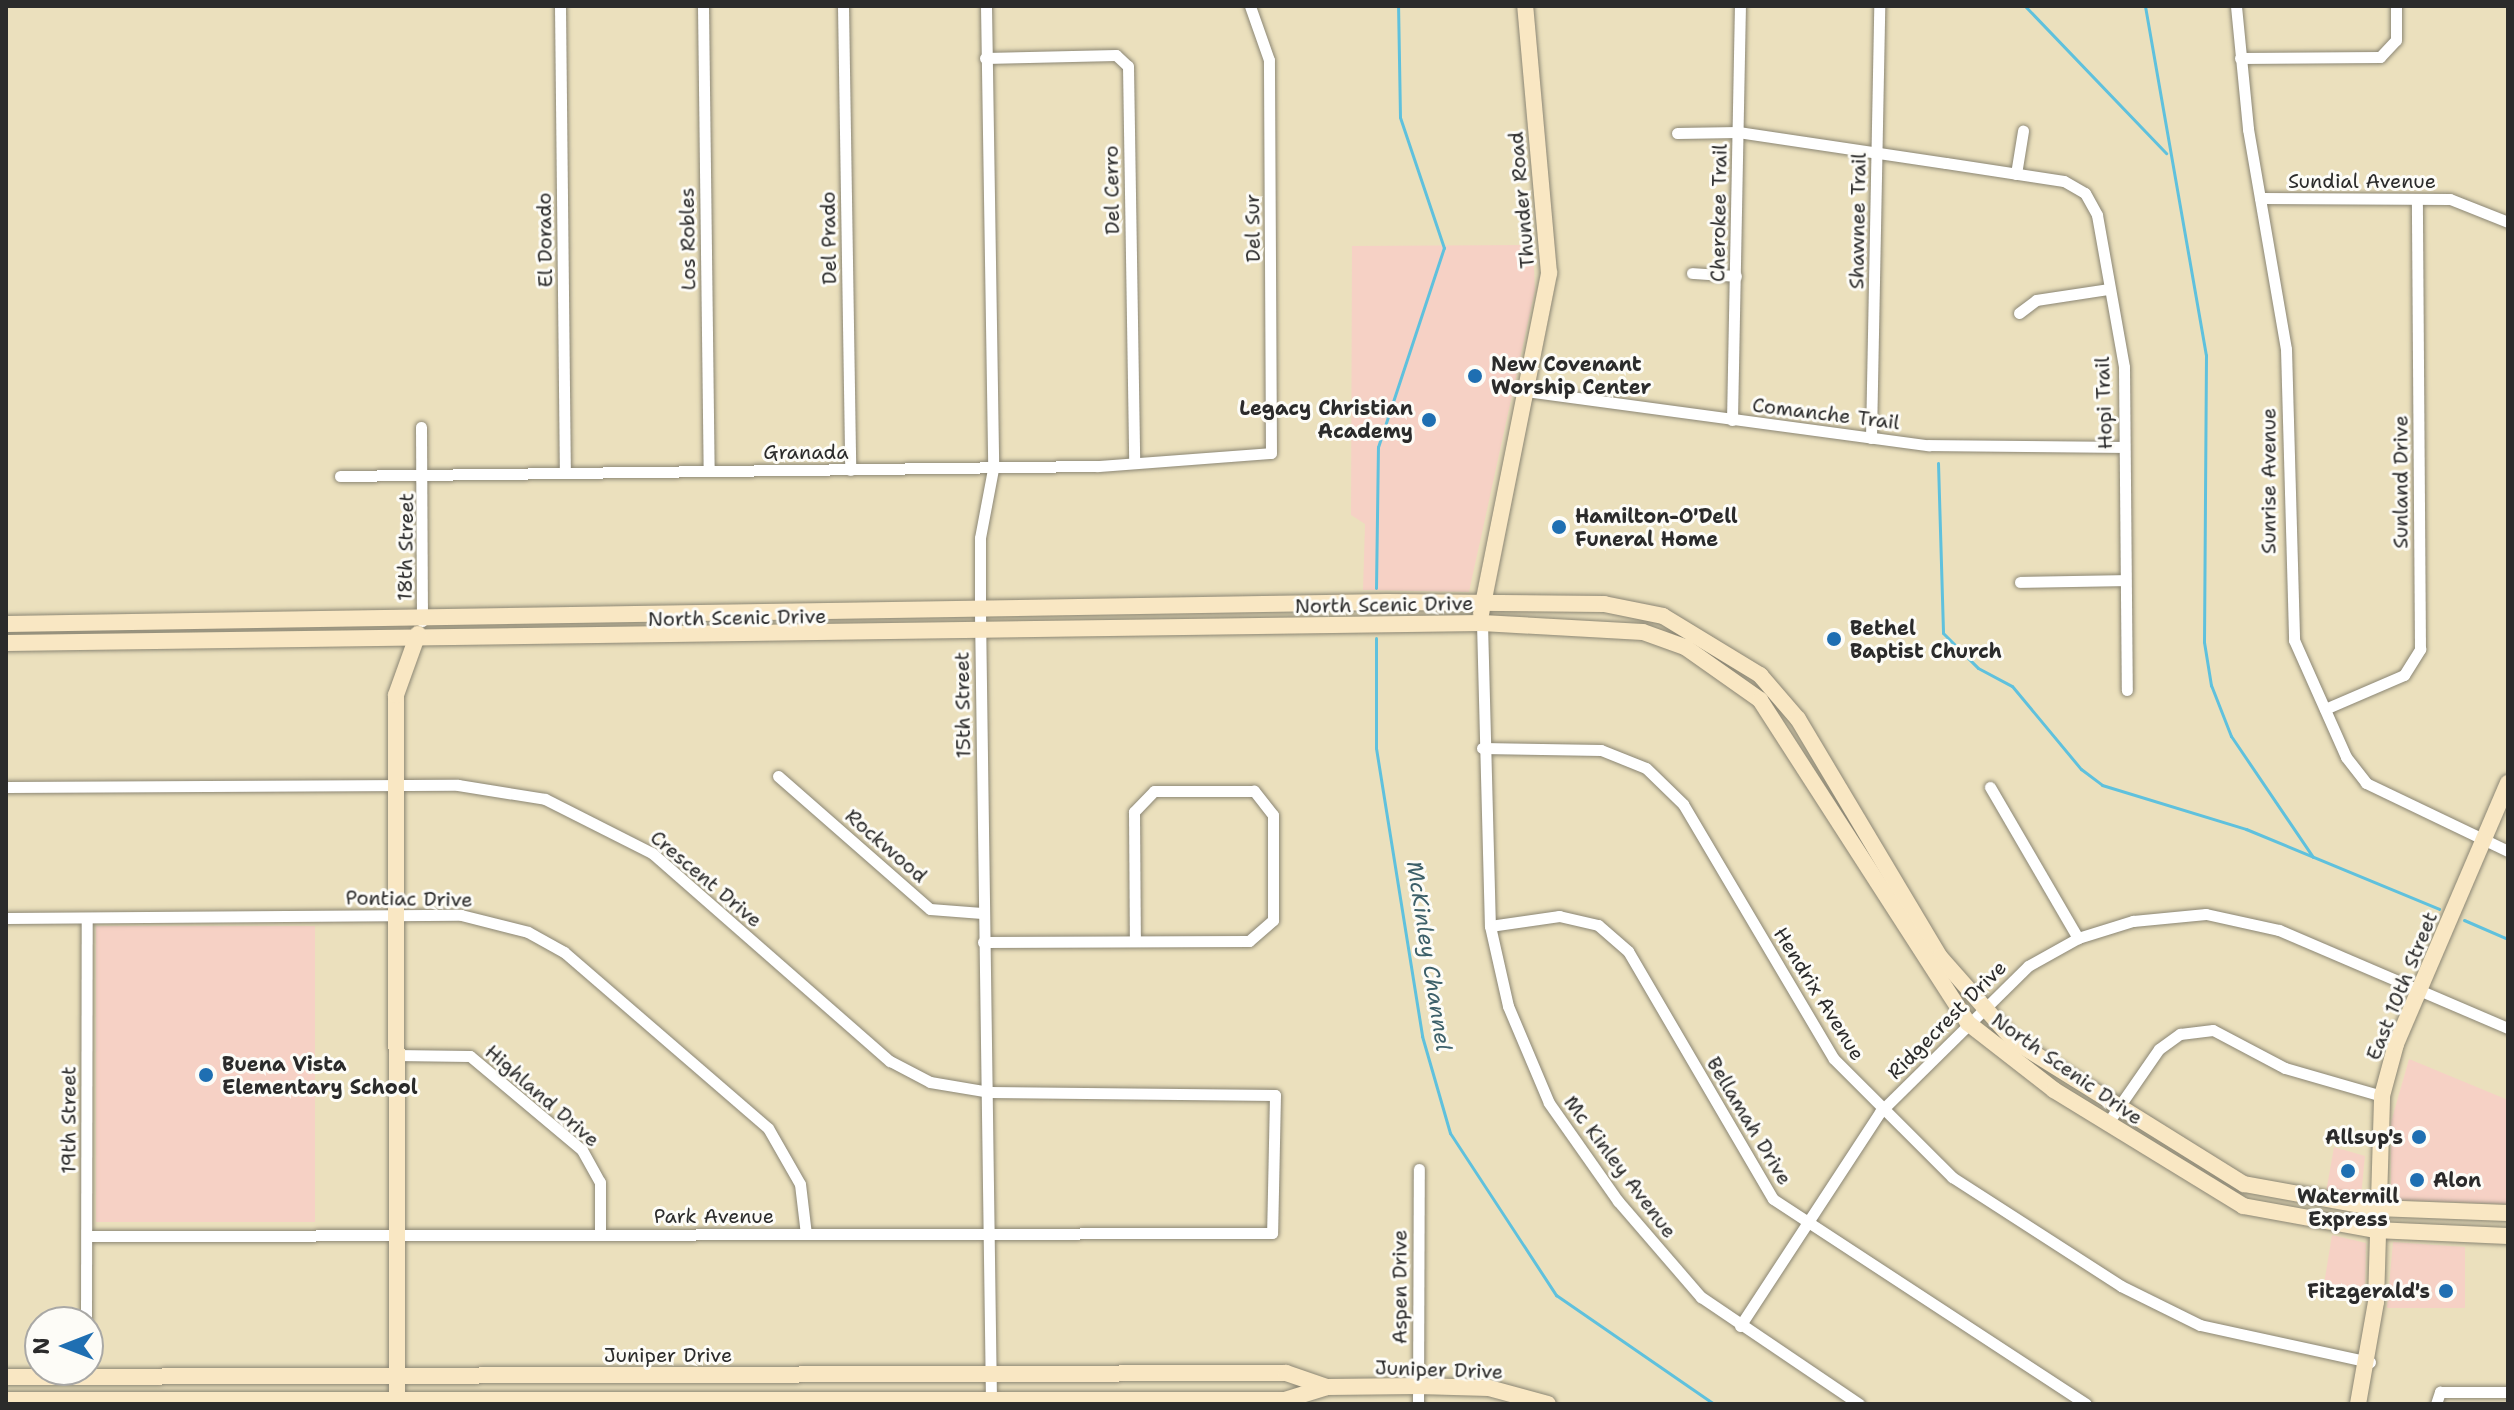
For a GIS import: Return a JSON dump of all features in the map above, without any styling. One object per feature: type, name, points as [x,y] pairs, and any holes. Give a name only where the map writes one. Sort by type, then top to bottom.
[{"type":"main road","name":"Thunder Road","points":[[1482,623],[1481,604],[1549,273],[1525,6]]},
{"type":"main road","name":"North Scenic Drive","points":[[6,624],[422,621],[1481,604],[1604,604],[1663,616],[1760,675],[1798,719],[1830,789],[1968,1023],[2107,1124],[2243,1206],[2375,1230],[2508,1236]]},
{"type":"main road","points":[[397,1402],[396,695],[422,621]]},
{"type":"main road","name":"North Scenic Drive","points":[[6,643],[416,642],[980,635],[1238,625],[1600,624],[1685,647],[1760,700],[1830,789],[1940,957],[1982,1008],[2014,1041],[2118,1109],[2244,1184],[2376,1208],[2508,1213]]},
{"type":"main road","name":"East 10th Street","points":[[2358,1404],[2370,1362],[2382,1096],[2418,990],[2508,783]]},
{"type":"main road","name":"Juniper Drive","points":[[104,1373],[1286,1373],[1327,1387]]},
{"type":"main road","points":[[693,1374],[693,1399]]},
{"type":"main road","name":"Juniper Drive","points":[[6,1400],[1285,1400],[1327,1387],[1418,1386],[1489,1388],[1548,1404]]},
{"type":"street","name":"El Dorado","points":[[560,6],[565,473]]},
{"type":"street","name":"Los Robles","points":[[703,6],[709,471]]},
{"type":"street","name":"Del Prado","points":[[843,6],[850,470]]},
{"type":"street","name":"15th Street","points":[[986,6],[993,469],[980,538],[980,635],[982,913],[990,1092],[991,1401]]},
{"type":"street","name":"Del Sur","points":[[1250,6],[1269,60],[1271,453]]},
{"type":"street","name":"Cherokee Trail","points":[[1732,420],[1740,6]]},
{"type":"street","name":"Shawnee Trail","points":[[1871,438],[1879,6]]},
{"type":"street","name":"Sunrise Avenue","points":[[2236,6],[2240,58],[2260,198],[2286,349],[2288,604],[2294,640],[2325,709],[2366,783],[2508,851]]},
{"type":"street","points":[[2240,58],[2380,57],[2396,40],[2396,6]]},
{"type":"street","name":"Del Cerro","points":[[985,58],[1116,55],[1128,66],[1134,461]]},
{"type":"street","points":[[2016,174],[2023,131]]},
{"type":"street","name":"Hopi Trail","points":[[1677,133],[1738,132],[2064,181],[2085,193],[2097,215],[2124,367],[2127,690]]},
{"type":"street","name":"Sundial Avenue","points":[[2260,198],[2450,199],[2508,222]]},
{"type":"street","name":"Sunland Drive","points":[[2325,709],[2404,675],[2420,649],[2417,199]]},
{"type":"street","points":[[1692,273],[1736,276]]},
{"type":"street","points":[[2019,313],[2036,300],[2109,289]]},
{"type":"street","name":"Comanche Trail","points":[[1526,391],[1942,446],[2123,447]]},
{"type":"street","name":"18th Street","points":[[421,427],[426,474],[422,621]]},
{"type":"street","name":"Granada","points":[[340,476],[993,469],[1271,453]]},
{"type":"street","points":[[2020,582],[2125,580]]},
{"type":"street","points":[[1238,607],[1238,625]]},
{"type":"street","name":"Mc Kinley Avenue","points":[[1482,623],[1482,748],[1490,926],[1508,1006],[1549,1103],[1618,1201],[1701,1297],[1859,1404]]},
{"type":"street","name":"Hendrix Avenue","points":[[1482,748],[1601,750],[1646,768],[1683,804],[1834,1059],[1880,1112],[1952,1177],[2121,1286],[2200,1325],[2370,1362]]},
{"type":"street","name":"Rockwood","points":[[778,776],[930,909],[982,913]]},
{"type":"street","name":"Crescent Drive","points":[[6,787],[395,785],[503,789],[584,813],[652,853],[890,1061],[930,1082],[990,1092],[1275,1095],[1274,1164]]},
{"type":"street","points":[[1990,787],[2078,938]]},
{"type":"street","points":[[983,942],[1249,941],[1273,920],[1273,815],[1254,791],[1154,791],[1134,812],[1135,941]]},
{"type":"street","name":"Ridgecrest Drive","points":[[1740,1326],[1880,1112],[1982,1008],[2028,966],[2078,938],[2133,921],[2206,914],[2279,930],[2508,1028]]},
{"type":"street","name":"Pontiac Drive","points":[[6,918],[394,916],[496,920],[564,952],[768,1128],[800,1184],[806,1234]]},
{"type":"street","name":"Bellamah Drive","points":[[1490,926],[1559,916],[1598,925],[1628,951],[1773,1199],[1804,1224],[2086,1404]]},
{"type":"street","name":"19th Street","points":[[86,1306],[87,918]]},
{"type":"street","points":[[2107,1124],[2159,1049],[2180,1034],[2213,1030],[2285,1068],[2382,1096]]},
{"type":"street","name":"Highland Drive","points":[[395,1055],[470,1056],[582,1150],[600,1182],[600,1234]]},
{"type":"street","name":"Park Avenue","points":[[87,1236],[991,1231],[1272,1233],[1274,1164]]},
{"type":"street","name":"Aspen Drive","points":[[1418,1404],[1419,1169]]},
{"type":"street","points":[[86,1386],[87,1399]]},
{"type":"street","points":[[2436,1404],[2440,1392],[2508,1392]]},
{"type":"shaded area","name":"Legacy Christian Academy","points":[[1533,245],[1535,290],[1469,592],[1363,590],[1365,524],[1351,515],[1352,246]]},
{"type":"shaded area","name":"Buena Vista Elementary School","points":[[96,926],[315,926],[315,1222],[96,1222]]},
{"type":"shaded area","points":[[2409,1059],[2508,1100],[2508,1204],[2391,1200],[2391,1122]]},
{"type":"shaded area","points":[[2334,1147],[2365,1156],[2361,1197],[2326,1192]]},
{"type":"shaded area","points":[[2332,1235],[2366,1243],[2365,1294],[2324,1284]]},
{"type":"shaded area","points":[[2393,1242],[2465,1247],[2465,1308],[2387,1308]]},
{"type":"waterway","name":"McKinley Channel","points":[[1376,588],[1378,447],[1444,248],[1400,117],[1398,6]]},
{"type":"waterway","points":[[2025,6],[2166,153]]},
{"type":"waterway","points":[[2145,6],[2206,355],[2204,642],[2211,685],[2231,736],[2313,857]]},
{"type":"waterway","points":[[1938,463],[1943,633],[1978,668],[2012,686],[2081,769],[2102,785],[2246,829],[2439,909]]},
{"type":"waterway","name":"McKinley Channel","points":[[1376,638],[1376,748],[1422,1036],[1450,1133],[1556,1295],[1714,1404]]},
{"type":"waterway","points":[[2464,920],[2508,939]]},
{"type":"place","name":"New Covenant Worship Center","points":[[1475,376]]},
{"type":"place","name":"Legacy Christian Academy","points":[[1429,420]]},
{"type":"place","name":"Hamilton-O'Dell Funeral Home","points":[[1559,527]]},
{"type":"place","name":"Bethel Baptist Church","points":[[1834,639]]},
{"type":"place","name":"Buena Vista Elementary School","points":[[206,1075]]},
{"type":"place","name":"Allsup's","points":[[2419,1137]]},
{"type":"place","name":"Watermill Express","points":[[2348,1171]]},
{"type":"place","name":"Alon","points":[[2417,1180]]},
{"type":"place","name":"Fitzgerald's","points":[[2446,1291]]}]
